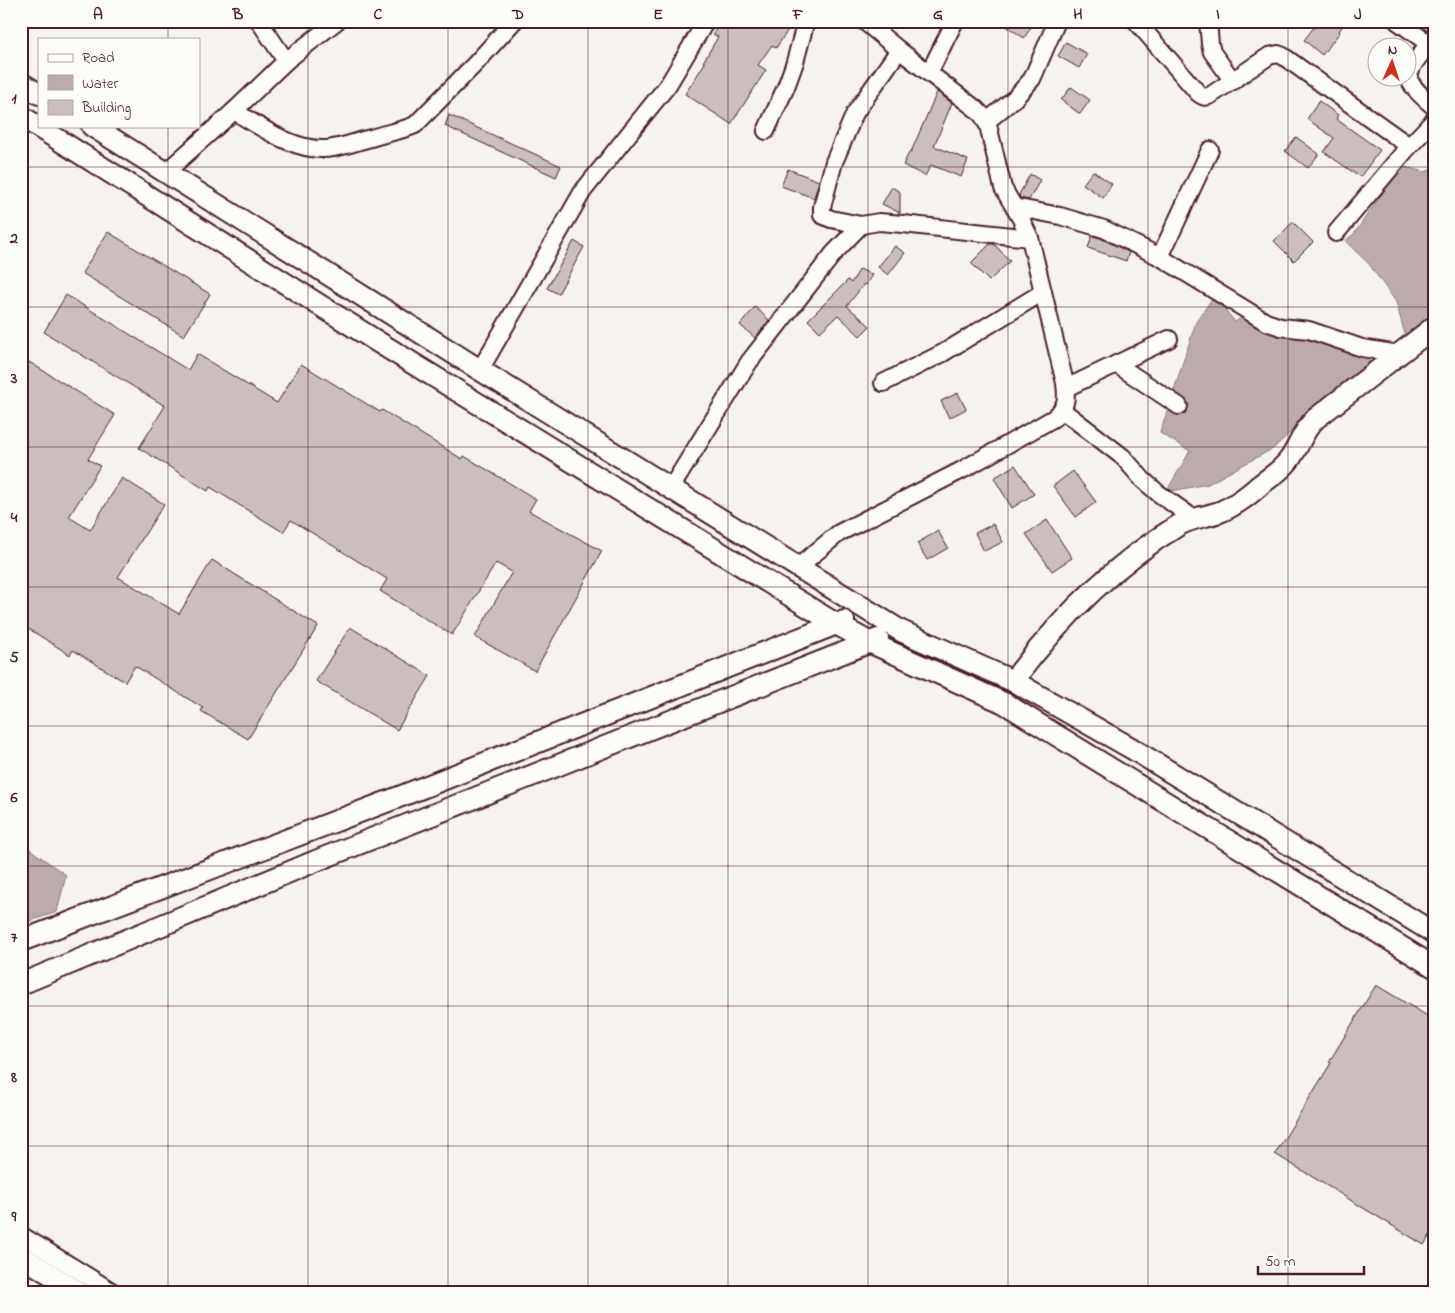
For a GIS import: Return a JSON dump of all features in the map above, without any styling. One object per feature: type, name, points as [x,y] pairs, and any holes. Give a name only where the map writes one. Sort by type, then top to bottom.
[{"type":"street","points":[[259,21],[286,61]]},
{"type":"street","points":[[166,172],[286,61],[337,21]]},
{"type":"street","points":[[234,111],[276,136],[317,150],[332,149],[375,136],[404,130],[415,125],[514,21]]},
{"type":"street","points":[[480,370],[584,191],[668,85],[706,21]]},
{"type":"street","points":[[766,131],[786,87],[806,21]]},
{"type":"street","points":[[798,567],[839,533],[962,470],[1054,418],[1065,404],[1066,388],[1030,238],[1001,180],[990,133],[983,116],[864,21]]},
{"type":"street","points":[[929,73],[954,21]]},
{"type":"street","points":[[986,122],[1015,98],[1032,79],[1057,21]]},
{"type":"street","points":[[1136,21],[1202,97],[1211,95],[1269,56],[1278,54],[1409,146]]},
{"type":"street","points":[[1208,21],[1212,52],[1233,81]]},
{"type":"street","points":[[1397,21],[1431,40],[1413,66],[1408,78],[1421,96],[1434,107]]},
{"type":"street","points":[[899,50],[855,113],[834,162],[822,207],[822,215],[831,219],[861,225],[879,222],[895,223],[1030,238]]},
{"type":"street","points":[[21,83],[38,93]]},
{"type":"street","points":[[21,116],[38,126]]},
{"type":"street","points":[[1336,233],[1409,146],[1434,120]]},
{"type":"street","points":[[41,128],[378,342],[836,624],[870,642],[1004,703],[1434,967]]},
{"type":"street","points":[[95,128],[480,370],[901,631],[1013,681],[1140,753],[1434,933]]},
{"type":"street","points":[[1160,257],[1210,150]]},
{"type":"street","points":[[1014,207],[1097,226],[1160,257],[1266,322],[1281,327],[1309,330],[1362,348],[1399,354]]},
{"type":"street","points":[[671,488],[749,362],[834,253],[861,225]]},
{"type":"street","points":[[883,383],[944,353],[1043,292]]},
{"type":"street","points":[[1013,681],[1032,656],[1093,590],[1150,544],[1174,528],[1193,518],[1221,511],[1242,499],[1259,486],[1289,460],[1304,431],[1315,419],[1434,327]]},
{"type":"street","points":[[1066,388],[1169,339]]},
{"type":"street","points":[[1116,364],[1179,406]]},
{"type":"street","points":[[1062,410],[1123,457],[1143,480],[1158,493],[1193,518]]},
{"type":"street","points":[[21,941],[399,798],[869,611]]},
{"type":"street","points":[[21,984],[318,860],[901,631]]},
{"type":"street","points":[[21,1235],[113,1292]]},
{"type":"street","points":[[21,1256],[79,1292]]},
{"type":"water","points":[[1401,166],[1425,172],[1434,168],[1434,318],[1406,338],[1396,302],[1369,264],[1345,241],[1354,234]]},
{"type":"water","points":[[1214,296],[1235,322],[1251,312],[1370,356],[1368,372],[1293,430],[1274,448],[1208,484],[1166,492],[1190,451],[1160,433],[1196,322]]},
{"type":"water","points":[[21,843],[66,875],[57,912],[21,924]]},
{"type":"building","points":[[722,21],[774,21],[788,30],[776,48],[772,45],[758,65],[766,70],[731,124],[685,94],[705,63],[703,62],[718,37],[713,34]]},
{"type":"building","points":[[999,21],[1035,21],[1024,38]]},
{"type":"building","points":[[1319,21],[1346,21],[1322,55],[1304,40]]},
{"type":"building","points":[[1066,42],[1087,54],[1079,68],[1058,56]]},
{"type":"building","points":[[1071,87],[1090,100],[1080,114],[1061,100]]},
{"type":"building","points":[[937,92],[952,103],[934,146],[968,160],[961,177],[931,165],[925,176],[903,165],[911,152]]},
{"type":"building","points":[[1319,101],[1338,115],[1336,119],[1380,150],[1360,177],[1324,152],[1334,138],[1307,119]]},
{"type":"building","points":[[449,115],[561,166],[556,177],[445,126]]},
{"type":"building","points":[[1296,137],[1319,154],[1308,168],[1285,151]]},
{"type":"building","points":[[788,169],[819,181],[814,198],[781,186]]},
{"type":"building","points":[[1093,171],[1112,184],[1103,198],[1083,184]]},
{"type":"building","points":[[1030,174],[1040,180],[1029,200],[1020,198],[1019,195]]},
{"type":"building","points":[[892,187],[900,192],[900,213],[882,204]]},
{"type":"building","points":[[1293,222],[1313,242],[1294,261],[1274,241]]},
{"type":"building","points":[[108,232],[210,294],[184,336],[82,273]]},
{"type":"building","points":[[1092,236],[1129,252],[1126,261],[1088,248]]},
{"type":"building","points":[[574,241],[584,247],[558,294],[547,288]]},
{"type":"building","points":[[990,244],[994,244],[1010,261],[989,281],[971,263]]},
{"type":"building","points":[[895,246],[905,253],[888,275],[878,267]]},
{"type":"building","points":[[860,269],[872,275],[866,285],[864,284],[847,306],[870,326],[860,336],[838,315],[820,332],[808,320],[848,280],[851,283]]},
{"type":"building","points":[[66,295],[188,370],[197,354],[277,403],[301,364],[380,412],[382,410],[462,459],[464,456],[536,499],[529,511],[602,551],[535,671],[475,637],[512,572],[496,563],[452,635],[380,591],[387,579],[291,520],[283,532],[210,487],[208,491],[139,448],[165,406],[44,332]]},
{"type":"building","points":[[755,307],[769,320],[755,338],[740,325]]},
{"type":"building","points":[[21,357],[115,415],[88,459],[100,466],[69,517],[90,530],[122,478],[164,504],[118,577],[179,614],[212,560],[318,626],[248,739],[201,711],[203,708],[135,666],[125,682],[73,650],[70,655],[21,624]]},
{"type":"building","points":[[958,393],[966,409],[949,418],[941,401]]},
{"type":"building","points":[[1015,465],[1034,494],[1012,508],[994,478]]},
{"type":"building","points":[[1073,471],[1096,502],[1076,517],[1053,486]]},
{"type":"building","points":[[1047,520],[1072,558],[1052,571],[1026,534]]},
{"type":"building","points":[[993,524],[1003,542],[984,551],[975,533]]},
{"type":"building","points":[[938,531],[948,548],[927,560],[917,543]]},
{"type":"building","points":[[350,627],[430,676],[397,730],[316,681]]},
{"type":"building","points":[[1376,985],[1434,1020],[1434,1229],[1424,1245],[1275,1154]]}]
